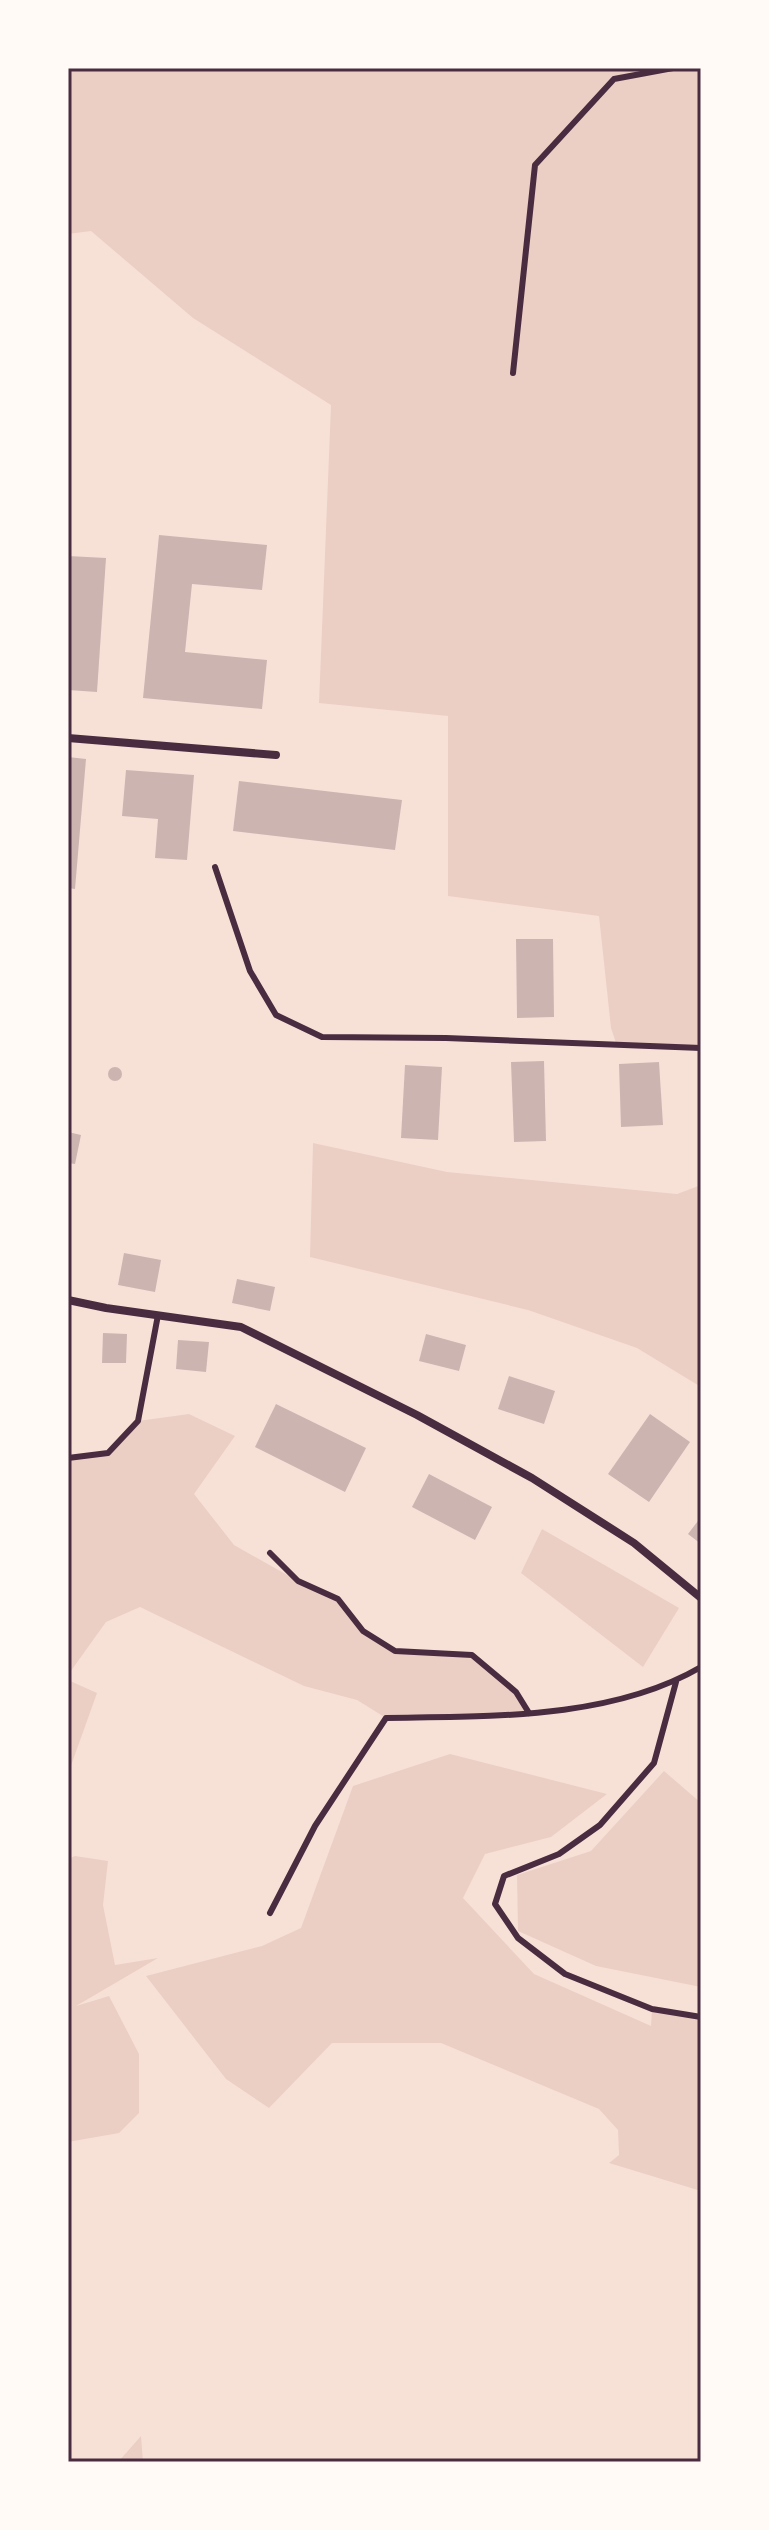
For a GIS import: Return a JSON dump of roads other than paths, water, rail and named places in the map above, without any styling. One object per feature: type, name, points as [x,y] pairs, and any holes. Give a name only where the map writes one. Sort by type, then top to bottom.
[{"type":"street","points":[[68,738],[276,755]]},
{"type":"street","points":[[68,1300],[241,1327],[417,1415],[532,1478],[634,1543],[701,1598]]},
{"type":"lane","points":[[513,373],[535,165],[614,79],[673,68]]},
{"type":"lane","points":[[215,867],[250,971],[276,1015],[322,1037],[446,1038],[701,1048]]},
{"type":"lane","points":[[68,1458],[108,1453],[138,1421],[158,1315]]},
{"type":"lane","points":[[270,1553],[298,1581],[338,1599],[363,1631],[395,1651],[472,1655],[516,1692],[529,1713]]},
{"type":"lane","points":[[270,1913],[315,1826],[386,1718],[506,1716],[596,1705],[676,1682],[701,1667]]},
{"type":"lane","points":[[676,1682],[654,1763],[600,1825],[559,1854],[504,1876],[495,1904],[518,1938],[565,1974],[652,2009],[701,2017]]}]
